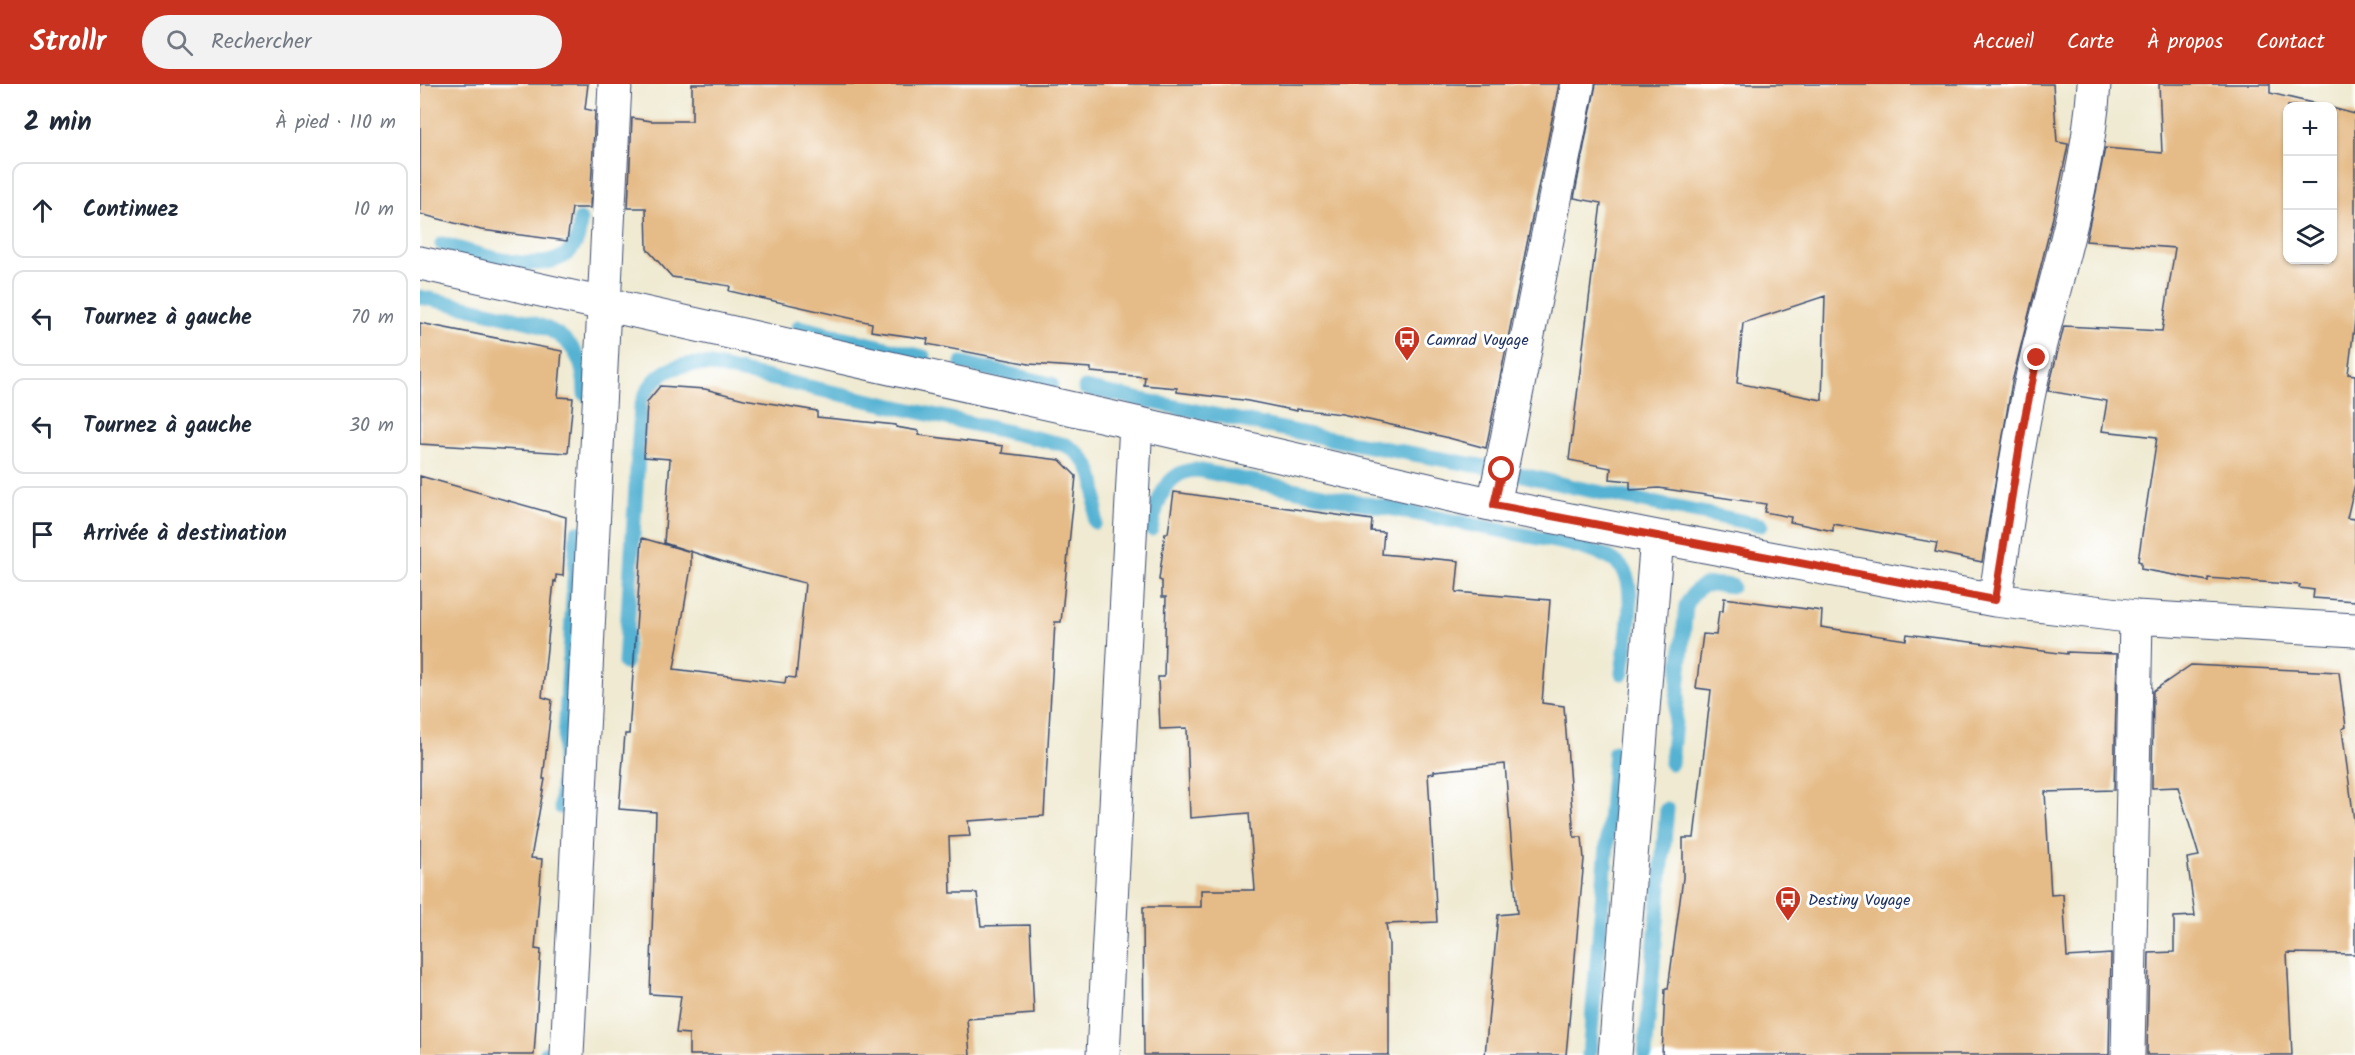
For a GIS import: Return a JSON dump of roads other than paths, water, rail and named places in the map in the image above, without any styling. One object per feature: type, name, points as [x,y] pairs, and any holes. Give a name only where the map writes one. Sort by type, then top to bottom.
[{"type":"street","points":[[567,1055],[615,84]]},
{"type":"street","points":[[1494,505],[1578,84]]},
{"type":"street","points":[[1995,600],[2022,432],[2037,358],[2079,194],[2092,116],[2094,84]]},
{"type":"street","points":[[420,263],[1494,505],[1657,537],[1995,600],[2136,617],[2355,630]]},
{"type":"street","points":[[1103,1055],[1136,423]]},
{"type":"street","points":[[1615,1055],[1657,537]]},
{"type":"street","points":[[2128,1055],[2136,617]]},
{"type":"waterway","points":[[442,244],[503,260],[526,263],[547,262],[564,256],[576,242],[580,220]]},
{"type":"waterway","points":[[420,297],[528,322],[558,334],[578,357],[583,373],[585,394]]},
{"type":"waterway","points":[[799,327],[924,357]]},
{"type":"waterway","points":[[962,363],[1051,384]]},
{"type":"waterway","points":[[625,663],[641,407],[651,385],[658,377],[676,367],[711,365],[1066,445],[1077,452],[1090,469],[1096,498],[1095,522]]},
{"type":"waterway","points":[[1085,388],[1326,438],[1502,470],[1578,488],[1761,525]]},
{"type":"waterway","points":[[1151,529],[1159,499],[1170,482],[1177,476],[1197,470],[1590,550],[1616,562],[1626,576],[1630,602],[1622,673]]},
{"type":"waterway","points":[[561,807],[577,532]]},
{"type":"waterway","points":[[1671,763],[1686,606],[1699,588],[1709,584],[1732,586]]},
{"type":"waterway","points":[[1589,1055],[1615,752]]},
{"type":"waterway","points":[[1645,1055],[1667,809]]},
{"type":"place","name":"Camrad Voyage","points":[[1407,362]]},
{"type":"place","name":"Destiny Voyage","points":[[1788,922]]}]
